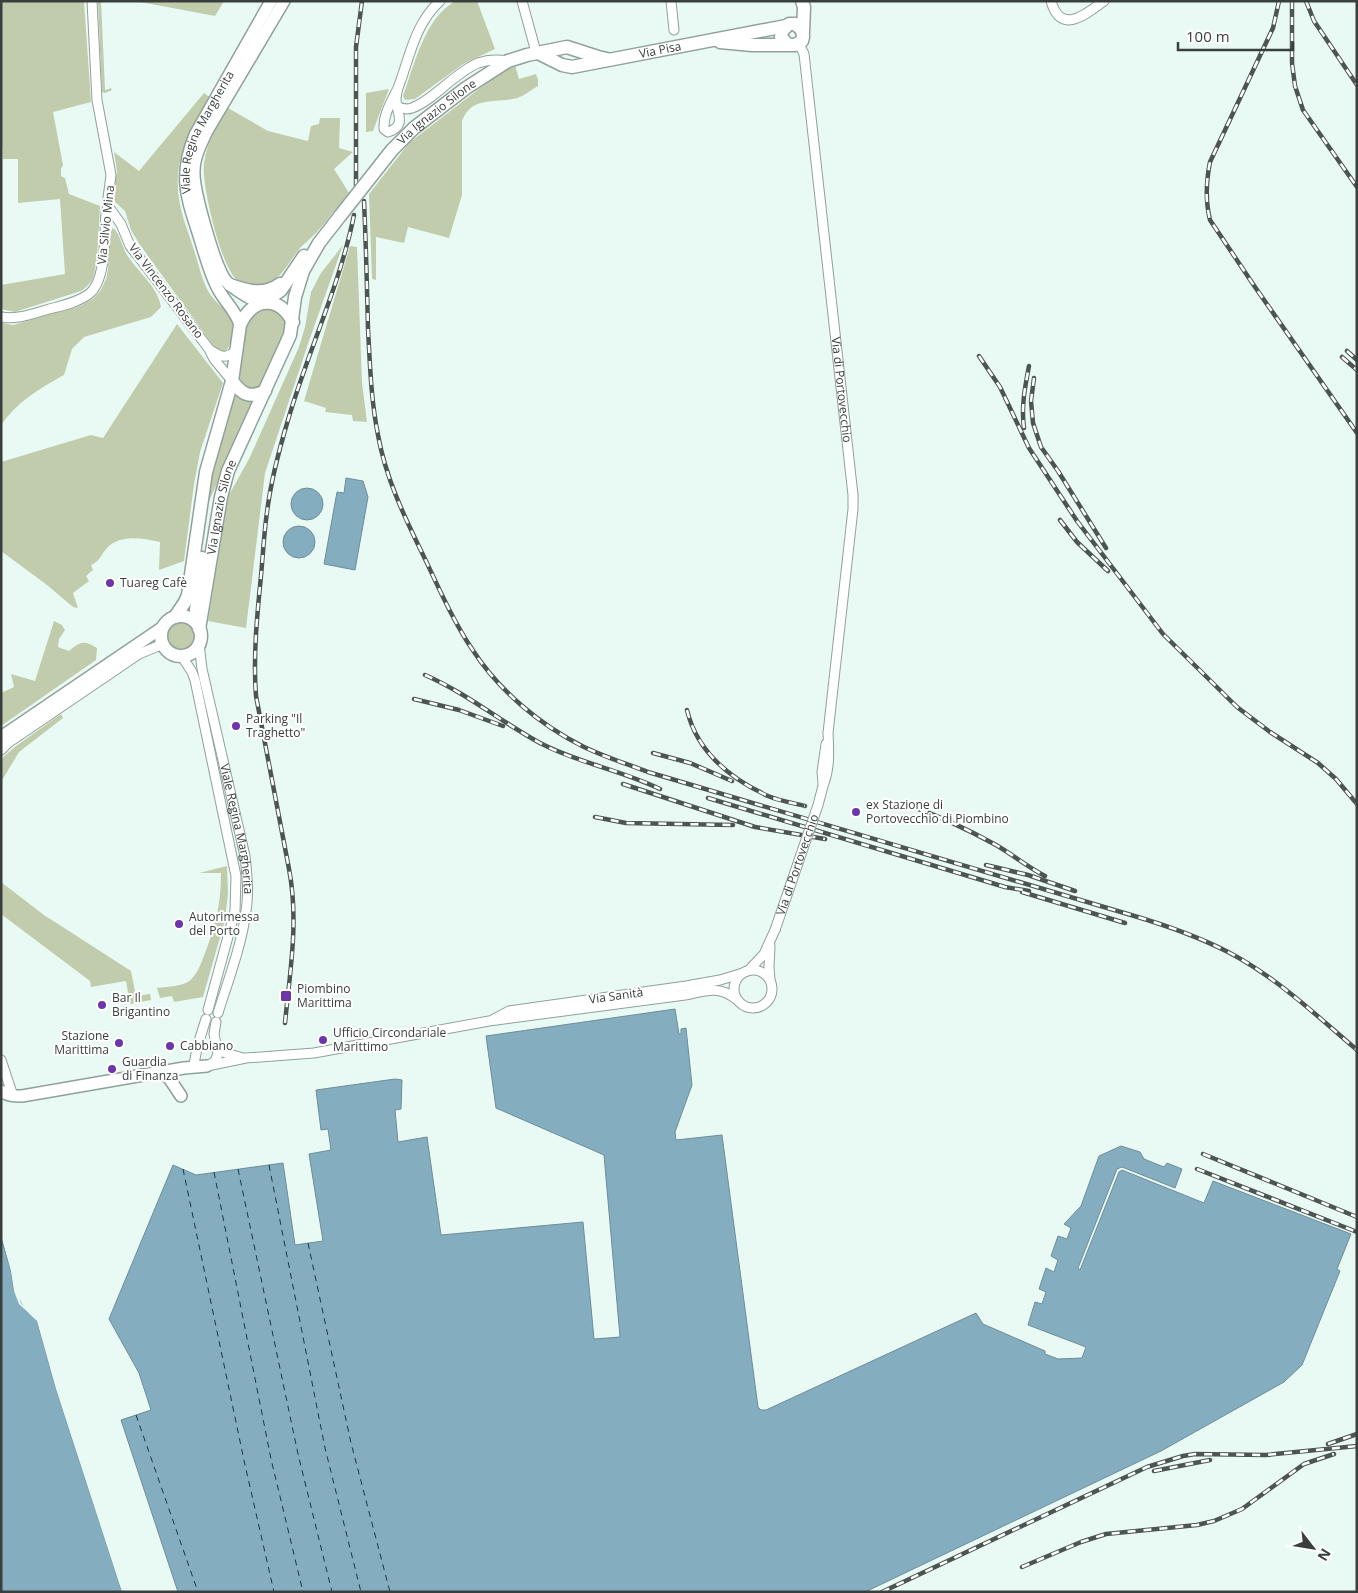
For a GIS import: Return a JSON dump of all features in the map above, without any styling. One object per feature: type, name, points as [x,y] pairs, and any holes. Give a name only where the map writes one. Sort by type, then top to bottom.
[{"type":"main road","points":[[787,25],[801,1]]},
{"type":"main road","points":[[797,40],[804,7],[801,1]]},
{"type":"main road","name":"Via Pisa","points":[[536,52],[562,65],[577,66],[787,25]]},
{"type":"main road","points":[[787,25],[798,25],[797,40]]},
{"type":"main road","name":"Via di Portovecchio","points":[[787,25],[782,31],[781,37],[797,40]]},
{"type":"main road","name":"Via Pisa","points":[[711,41],[752,45],[797,40]]},
{"type":"main road","name":"Via Pisa","points":[[536,52],[567,47],[598,58],[610,59]]},
{"type":"main road","points":[[577,66],[581,59],[580,51]]},
{"type":"main road","name":"Via Ignazio Silone","points":[[197,626],[221,497],[228,471],[288,342],[295,296],[307,262],[340,216],[392,150],[414,128],[466,88],[508,61],[536,52]]},
{"type":"main road","name":"Via Ignazio Silone","points":[[240,325],[246,313],[281,290],[304,256],[319,244]]},
{"type":"main road","points":[[230,285],[250,292],[266,291],[279,285],[292,272]]},
{"type":"main road","points":[[262,303],[272,303],[279,306],[285,311],[292,322]]},
{"type":"main road","points":[[175,617],[188,594],[206,472],[232,382],[240,325]]},
{"type":"main road","points":[[232,382],[240,391],[251,396],[259,395],[266,391]]},
{"type":"main road","points":[[186,616],[197,626],[200,634],[199,644],[188,654],[181,655],[170,652],[163,644],[161,638],[163,627],[166,622],[175,617],[186,616]]},
{"type":"street","name":"Via Silvio Mina","points":[[1,317],[18,318],[75,302],[93,290],[102,268],[111,175],[97,100],[92,1]]},
{"type":"street","name":"Viale Regina Margherita","points":[[262,303],[240,292],[230,285],[224,277],[218,265],[196,198],[194,170],[197,154],[207,131],[252,44],[271,1]]},
{"type":"street","name":"Viale Regina Margherita","points":[[240,325],[237,316],[219,290],[209,267],[191,212],[184,181],[186,164],[188,150],[194,135],[252,44],[284,1]]},
{"type":"street","points":[[398,88],[386,112],[384,124],[386,131],[391,131],[398,124],[400,116],[396,98],[398,88],[416,34],[426,17],[440,1]]},
{"type":"street","points":[[522,1],[536,52]]},
{"type":"street","points":[[671,1],[674,30]]},
{"type":"street","points":[[1051,1],[1057,14],[1071,20],[1082,17],[1104,1]]},
{"type":"street","name":"Via di Portovecchio","points":[[746,972],[758,962],[770,943],[823,786],[822,763],[828,737],[853,509],[804,54],[797,40]]},
{"type":"street","points":[[397,106],[404,109],[414,107],[464,70],[477,64],[496,59],[508,61]]},
{"type":"street","name":"Via Vincenzo Rosano","points":[[108,206],[121,224],[130,246],[232,382]]},
{"type":"street","name":"Via Vincenzo Rosano","points":[[209,350],[223,357],[228,357],[236,351]]},
{"type":"street","points":[[1,737],[163,627]]},
{"type":"street","points":[[1,750],[139,654],[163,644]]},
{"type":"street","name":"Viale Regina Margherita","points":[[199,644],[202,670],[246,856],[248,893],[246,912],[217,1017],[214,1042],[218,1051]]},
{"type":"street","name":"Viale Regina Margherita","points":[[181,655],[195,680],[236,876],[235,911],[196,1050],[194,1067]]},
{"type":"street","name":"Via di Portovecchio","points":[[770,943],[770,980]]},
{"type":"street","points":[[736,999],[734,985],[736,980],[746,972],[758,971],[770,980]]},
{"type":"street","name":"Via Sanità","points":[[490,1021],[509,1011],[703,982],[746,972]]},
{"type":"street","name":"Via Sanità","points":[[246,1058],[314,1053],[490,1021],[709,990],[724,991],[748,1008],[758,1008],[766,1003],[771,995],[772,985],[770,980]]},
{"type":"street","points":[[199,1042],[209,1040],[214,1042]]},
{"type":"street","points":[[207,1066],[215,1061],[218,1051],[246,1058]]},
{"type":"street","points":[[1,1091],[6,1095],[13,1096],[207,1066],[246,1058]]},
{"type":"street","points":[[1,1060],[13,1096]]},
{"type":"street","points":[[160,1072],[169,1078],[181,1096]]},
{"type":"green space","points":[[1,1],[84,1],[91,102],[53,112],[63,165],[61,176],[65,178],[69,194],[100,206],[96,266],[90,283],[81,291],[15,312],[1,309],[1,285],[65,274],[60,199],[18,203],[18,159],[3,159],[1,127]]},
{"type":"green space","points":[[98,1],[101,1],[105,89],[111,88],[112,90],[105,93],[102,92]]},
{"type":"green space","points":[[135,1],[224,1],[215,16]]},
{"type":"green space","points":[[456,1],[477,1],[495,49],[463,64],[415,99],[405,100],[403,96],[422,43],[436,18],[445,8]]},
{"type":"green space","points":[[515,65],[519,79],[536,74],[538,86],[517,98],[478,104],[466,113],[462,121],[462,195],[449,238],[408,227],[404,243],[376,237],[376,280],[372,279],[369,194],[409,143],[480,88]]},
{"type":"green space","points":[[389,89],[373,131],[366,132],[366,93]]},
{"type":"green space","points":[[204,93],[211,98],[184,148],[180,160],[178,188],[182,214],[204,283],[210,294],[227,311],[232,320],[231,341],[228,348],[223,351],[212,344],[140,245],[131,230],[125,211],[115,202],[113,192],[117,172],[114,152],[139,171]]},
{"type":"green space","points":[[228,108],[268,131],[308,141],[311,126],[319,124],[320,118],[340,118],[339,148],[353,152],[334,169],[349,193],[317,232],[301,247],[279,276],[272,282],[263,285],[245,284],[236,279],[230,271],[218,242],[209,206],[204,173],[205,155],[213,134]]},
{"type":"green space","points":[[113,228],[127,255],[156,293],[161,307],[151,317],[84,337],[72,349],[64,375],[22,402],[1,425],[1,323],[13,325],[80,306],[93,299],[101,290],[106,279],[110,232]]},
{"type":"green space","points":[[343,245],[265,473],[246,628],[208,621],[229,495],[250,457],[299,347],[305,327],[311,292],[321,273]]},
{"type":"green space","points":[[350,246],[357,247],[362,383],[367,422],[353,421],[352,415],[325,412],[326,408],[304,401]]},
{"type":"green space","points":[[267,308],[280,314],[286,327],[261,385],[247,388],[242,384],[239,377],[247,322],[254,312]]},
{"type":"green space","points":[[177,324],[223,383],[200,452],[184,561],[159,570],[160,542],[140,538],[119,541],[107,548],[99,559],[91,565],[93,570],[86,576],[89,581],[73,593],[78,608],[73,607],[1,551],[1,462],[91,435],[103,438]]},
{"type":"green space","points":[[235,394],[246,402],[255,402],[208,503],[194,604],[190,607],[209,482]]},
{"type":"green space","points":[[54,621],[62,625],[65,630],[59,639],[58,647],[69,651],[76,645],[82,643],[89,644],[97,648],[96,660],[1,726],[1,693],[14,687],[11,674],[35,681]]},
{"type":"green space","points":[[181,623],[190,627],[194,636],[190,645],[181,649],[172,645],[168,636],[172,627]]},
{"type":"green space","points":[[61,714],[63,718],[19,752],[1,782],[1,759]]},
{"type":"green space","points":[[227,866],[228,893],[225,920],[203,997],[174,1002],[172,996],[160,998],[157,988],[185,983],[194,976],[212,933],[219,904],[221,873],[199,873]]},
{"type":"green space","points":[[1,882],[44,915],[131,971],[136,996],[150,994],[151,1000],[130,1004],[126,981],[91,987],[90,981],[1,914]]},
{"type":"water","points":[[346,478],[363,481],[368,497],[355,570],[324,564],[337,492],[344,493]]},
{"type":"water","points":[[307,488],[313,489],[318,493],[322,498],[322,510],[318,515],[313,519],[307,520],[301,519],[296,515],[292,510],[291,504],[292,498],[296,493],[301,489]]},
{"type":"water","points":[[299,526],[311,530],[315,542],[311,554],[299,558],[287,554],[283,542],[287,530]]},
{"type":"water","points":[[675,1009],[679,1034],[681,1034],[681,1029],[686,1028],[692,1085],[675,1132],[676,1140],[722,1135],[758,1407],[761,1410],[766,1410],[976,1313],[983,1324],[1045,1351],[1045,1354],[1058,1359],[1082,1358],[1086,1347],[1028,1325],[1035,1302],[1042,1304],[1046,1292],[1039,1289],[1046,1268],[1054,1272],[1058,1260],[1051,1256],[1058,1236],[1067,1239],[1071,1228],[1064,1224],[1081,1206],[1099,1156],[1121,1146],[1140,1152],[1144,1159],[1164,1167],[1167,1163],[1182,1169],[1175,1188],[1122,1167],[1117,1169],[1078,1268],[1080,1270],[1119,1172],[1122,1170],[1204,1203],[1213,1181],[1351,1234],[1337,1269],[1340,1271],[1302,1365],[1284,1382],[1161,1451],[865,1592],[178,1592],[121,1420],[151,1410],[139,1373],[109,1319],[173,1165],[196,1175],[283,1163],[295,1245],[323,1241],[309,1154],[331,1150],[328,1129],[321,1130],[316,1090],[395,1079],[402,1080],[401,1109],[395,1110],[398,1142],[427,1137],[441,1235],[583,1222],[594,1339],[620,1337],[604,1155],[496,1108],[486,1036]]},
{"type":"water","points":[[1,1237],[11,1271],[14,1291],[26,1311],[37,1321],[56,1389],[122,1592],[1,1592]]},
{"type":"pier","points":[[1,1234],[4,1236],[14,1270],[16,1290],[21,1303],[39,1320],[58,1389],[124,1592],[122,1592],[56,1389],[37,1321],[19,1304],[14,1291],[11,1271]]},
{"type":"ferry route","points":[[269,1165],[325,1448],[361,1592]]},
{"type":"ferry route","points":[[183,1169],[245,1465],[274,1592]]},
{"type":"ferry route","points":[[238,1169],[298,1454],[332,1592]]},
{"type":"ferry route","points":[[214,1172],[271,1459],[303,1592]]},
{"type":"ferry route","points":[[308,1243],[351,1443],[390,1592]]},
{"type":"ferry route","points":[[136,1415],[198,1592]]},
{"type":"railway","points":[[356,187],[356,47],[362,1]]},
{"type":"railway","points":[[1279,1],[1273,28],[1210,162],[1207,191],[1208,213],[1210,220],[1255,287],[1357,433]]},
{"type":"railway","points":[[1292,1],[1292,63],[1295,86],[1303,110],[1357,187]]},
{"type":"railway","points":[[1306,1],[1314,21],[1357,85]]},
{"type":"railway","points":[[364,201],[371,382],[376,422],[391,484],[459,628],[495,679],[522,706],[552,728],[584,747],[648,772],[1144,919],[1193,936],[1228,952],[1263,973],[1295,997],[1357,1050]]},
{"type":"railway","points":[[285,1023],[293,946],[292,888],[256,696],[255,651],[258,606],[266,520],[276,465],[296,394],[341,267],[354,215]]},
{"type":"railway","points":[[1347,351],[1357,360]]},
{"type":"railway","points":[[979,356],[1000,387],[1029,448],[1077,521],[1163,634],[1237,707],[1270,732],[1318,763],[1336,779],[1357,804]]},
{"type":"railway","points":[[1342,357],[1357,370]]},
{"type":"railway","points":[[1024,428],[1023,405],[1029,366]]},
{"type":"railway","points":[[1034,378],[1031,401],[1033,423],[1041,447],[1106,548]]},
{"type":"railway","points":[[1060,520],[1077,542],[1108,571]]},
{"type":"railway","points":[[425,675],[455,690],[511,726],[554,750],[660,789]]},
{"type":"railway","points":[[414,699],[459,710],[503,726]]},
{"type":"railway","points":[[687,710],[692,725],[707,751],[729,772],[768,796],[805,806]]},
{"type":"railway","points":[[653,753],[690,763],[732,781]]},
{"type":"railway","points":[[623,784],[755,827],[825,839]]},
{"type":"railway","points":[[708,798],[1005,887],[1029,891]]},
{"type":"railway","points":[[905,804],[974,833],[1045,876]]},
{"type":"railway","points":[[595,817],[626,823],[733,825]]},
{"type":"railway","points":[[986,865],[1028,875],[1075,891]]},
{"type":"railway","points":[[1022,892],[1125,923]]},
{"type":"railway","points":[[1203,1154],[1357,1217]]},
{"type":"railway","points":[[1197,1169],[1357,1232]]},
{"type":"railway","points":[[1328,1444],[1357,1434]]},
{"type":"railway","points":[[882,1592],[1147,1467],[1195,1454],[1266,1455],[1357,1446]]},
{"type":"railway","points":[[1022,1567],[1081,1542],[1106,1534],[1197,1525],[1214,1521],[1242,1509],[1304,1464],[1334,1454]]},
{"type":"railway","points":[[1154,1471],[1210,1460]]},
{"type":"place","name":"Tuareg Cafè","points":[[110,583]]},
{"type":"place","name":"Parking \"Il Traghetto\"","points":[[236,726]]},
{"type":"place","name":"ex Stazione di Portovecchio di Piombino","points":[[856,812]]},
{"type":"place","name":"Autorimessa del Porto","points":[[179,924]]},
{"type":"place","name":"Piombino Marittima","points":[[286,996]]},
{"type":"place","name":"Bar Il Brigantino","points":[[102,1005]]},
{"type":"place","name":"Ufficio Circondariale Marittimo","points":[[323,1040]]},
{"type":"place","name":"Stazione Marittima","points":[[119,1043]]},
{"type":"place","name":"Cabbiano","points":[[170,1046]]},
{"type":"place","name":"Guardia di Finanza","points":[[112,1069]]}]
